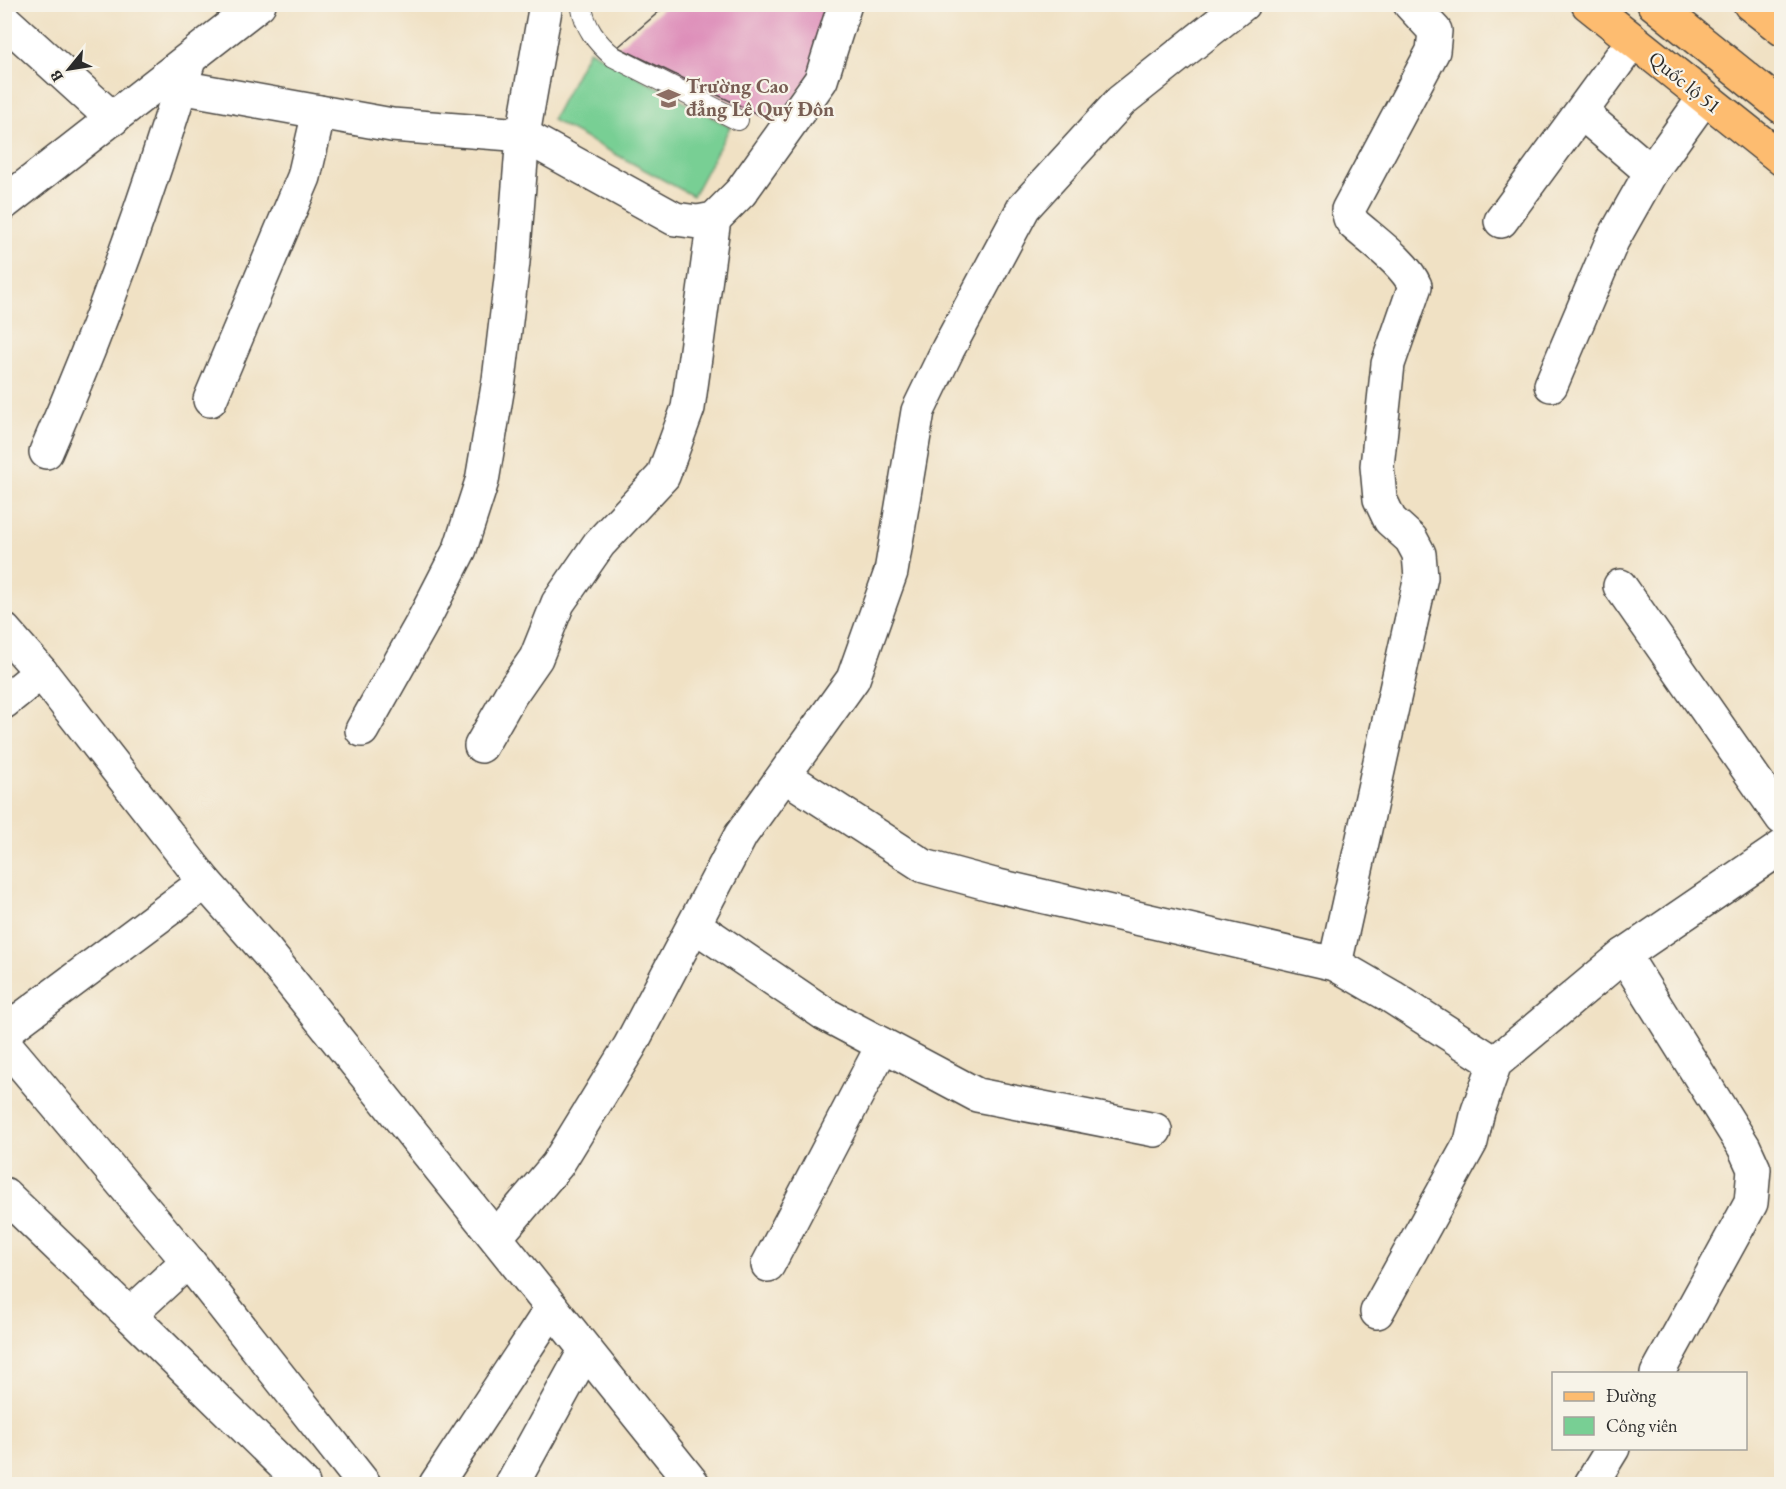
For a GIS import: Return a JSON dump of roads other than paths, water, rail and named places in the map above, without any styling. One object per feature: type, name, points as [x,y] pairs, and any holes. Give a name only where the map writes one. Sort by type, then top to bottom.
[{"type":"main road","name":"Quốc lộ 51","points":[[1588,4],[1782,159]]},
{"type":"main road","name":"Quốc lộ 51","points":[[1654,4],[1782,107]]},
{"type":"main road","points":[[1750,4],[1782,30]]},
{"type":"street","points":[[4,203],[113,119],[185,73],[259,4]]},
{"type":"street","points":[[362,730],[421,625],[460,549],[482,482],[502,356],[513,262],[523,135],[546,4]]},
{"type":"street","points":[[185,73],[319,112],[392,125],[523,135],[675,219],[698,222],[714,219],[741,192],[821,80],[845,4]]},
{"type":"street","points":[[496,1237],[557,1166],[630,1046],[741,835],[853,679],[891,572],[918,411],[948,349],[1024,207],[1121,101],[1243,4]]},
{"type":"street","points":[[1335,964],[1421,577],[1419,554],[1415,546],[1411,539],[1390,520],[1380,499],[1377,465],[1388,364],[1415,286],[1402,267],[1354,224],[1348,210],[1433,51],[1435,31],[1410,4]]},
{"type":"street","points":[[4,20],[113,119]]},
{"type":"street","points":[[1501,221],[1634,41]]},
{"type":"street","points":[[46,452],[81,372],[154,169],[185,73]]},
{"type":"street","points":[[1551,385],[1612,241],[1651,172],[1704,98]]},
{"type":"street","points":[[210,400],[304,177],[319,112]]},
{"type":"street","points":[[1582,113],[1651,172]]},
{"type":"street","points":[[481,746],[536,658],[558,603],[599,544],[663,476],[688,408],[714,219]]},
{"type":"street","points":[[1620,586],[1782,818]]},
{"type":"street","points":[[4,630],[41,672],[205,882],[267,952],[693,1485]]},
{"type":"street","points":[[4,702],[41,672]]},
{"type":"street","points":[[785,776],[924,866],[994,885],[1335,964],[1392,997],[1495,1063]]},
{"type":"street","points":[[1377,1312],[1471,1142],[1478,1111],[1495,1063],[1624,955],[1782,847]]},
{"type":"street","points":[[4,1032],[205,882]]},
{"type":"street","points":[[694,925],[825,1014],[977,1095],[1155,1130]]},
{"type":"street","points":[[1624,955],[1744,1147],[1754,1169],[1751,1203],[1658,1372]]},
{"type":"street","points":[[4,1043],[188,1261],[364,1485]]},
{"type":"street","points":[[768,1265],[883,1045]]},
{"type":"street","points":[[4,1194],[303,1485]]},
{"type":"street","points":[[131,1316],[188,1261]]},
{"type":"street","points":[[436,1485],[552,1308]]},
{"type":"street","points":[[512,1485],[585,1351]]},
{"type":"street","points":[[1591,1485],[1612,1450]]},
{"type":"lane","points":[[581,4],[584,21],[598,44],[614,57],[738,120]]},
{"type":"place","name":"Trường Cao đẳng Lê Quý Đôn","points":[[668,98]]}]
